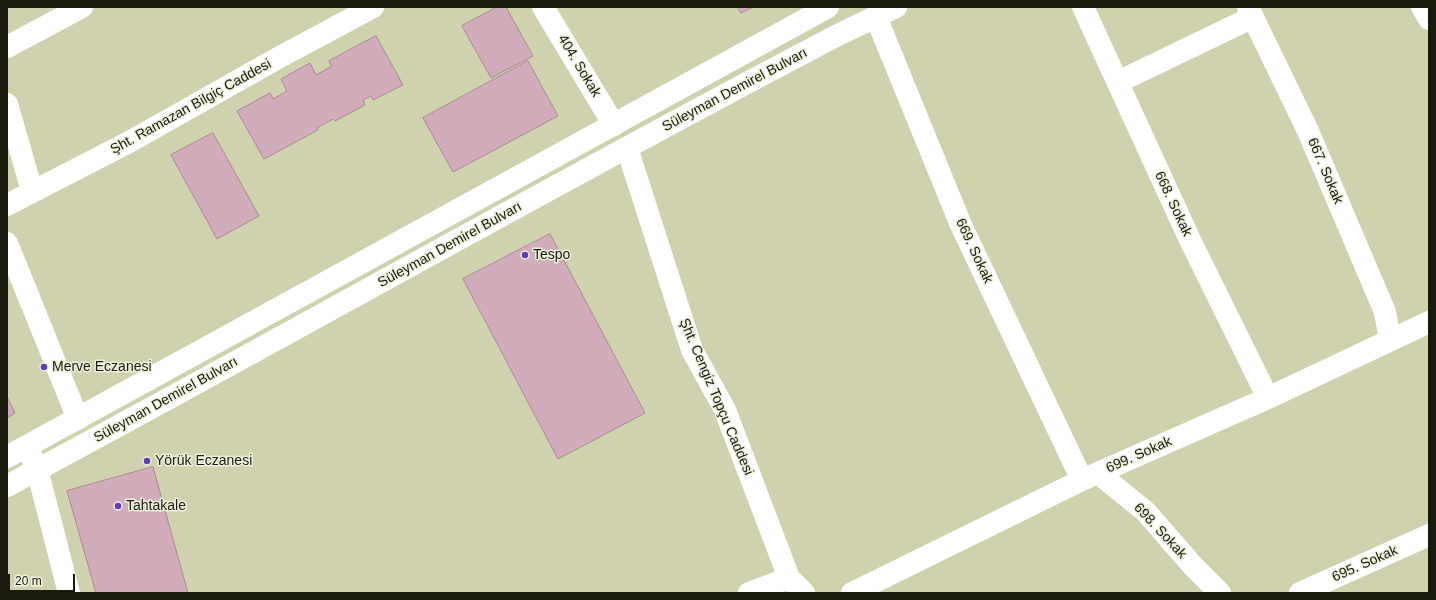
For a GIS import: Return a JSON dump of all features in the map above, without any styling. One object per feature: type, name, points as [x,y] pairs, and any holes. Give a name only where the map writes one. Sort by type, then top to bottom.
[{"type":"street","points":[[7,47],[82,7]]},
{"type":"street","name":"Şht. Ramazan Bilgiç Caddesi","points":[[7,205],[131,141],[373,7]]},
{"type":"street","name":"404. Sokak","points":[[544,7],[614,125]]},
{"type":"street","points":[[826,7],[839,34]]},
{"type":"street","name":"Süleyman Demirel Bulvarı","points":[[7,457],[614,125],[802,13],[826,7]]},
{"type":"street","name":"Süleyman Demirel Bulvarı","points":[[7,486],[627,148],[839,34],[896,7]]},
{"type":"street","name":"668. Sokak","points":[[1083,7],[1190,240],[1268,398]]},
{"type":"street","points":[[1422,7],[1429,20]]},
{"type":"street","points":[[1118,82],[1250,12]]},
{"type":"street","name":"667. Sokak","points":[[1250,12],[1311,138],[1385,312],[1390,340]]},
{"type":"street","points":[[802,13],[818,46]]},
{"type":"street","name":"669. Sokak","points":[[876,17],[961,225],[1090,476]]},
{"type":"street","points":[[7,104],[32,191]]},
{"type":"street","name":"Şht. Cengiz Topçu Caddesi","points":[[627,148],[692,350],[725,410],[797,585]]},
{"type":"street","points":[[7,243],[78,419]]},
{"type":"street","name":"699. Sokak","points":[[852,593],[1090,476],[1268,398],[1429,322]]},
{"type":"street","points":[[27,446],[38,469],[69,593]]},
{"type":"street","name":"698. Sokak","points":[[1090,476],[1146,512],[1193,566],[1220,593]]},
{"type":"street","name":"695. Sokak","points":[[1300,593],[1429,535]]},
{"type":"street","points":[[749,593],[797,585]]},
{"type":"building","points":[[497,7],[506,7],[533,56],[491,78],[462,26]]},
{"type":"building","points":[[738,7],[753,7],[741,13]]},
{"type":"building","points":[[376,36],[403,85],[373,100],[371,96],[363,100],[365,105],[335,121],[333,119],[317,128],[318,130],[264,159],[237,111],[270,93],[273,99],[287,91],[281,79],[310,63],[316,75],[332,66],[329,61]]},
{"type":"building","points":[[528,61],[558,116],[453,172],[423,118]]},
{"type":"building","points":[[213,133],[259,216],[217,239],[171,155]]},
{"type":"building","points":[[550,234],[645,413],[558,459],[463,279]]},
{"type":"building","points":[[7,397],[15,413],[7,418]]},
{"type":"building","points":[[153,467],[188,593],[96,593],[67,491]]},
{"type":"place","name":"Tespo","points":[[525,255]]},
{"type":"place","name":"Merve Eczanesi","points":[[44,367]]},
{"type":"place","name":"Yörük Eczanesi","points":[[147,461]]},
{"type":"place","name":"Tahtakale","points":[[118,506]]}]
